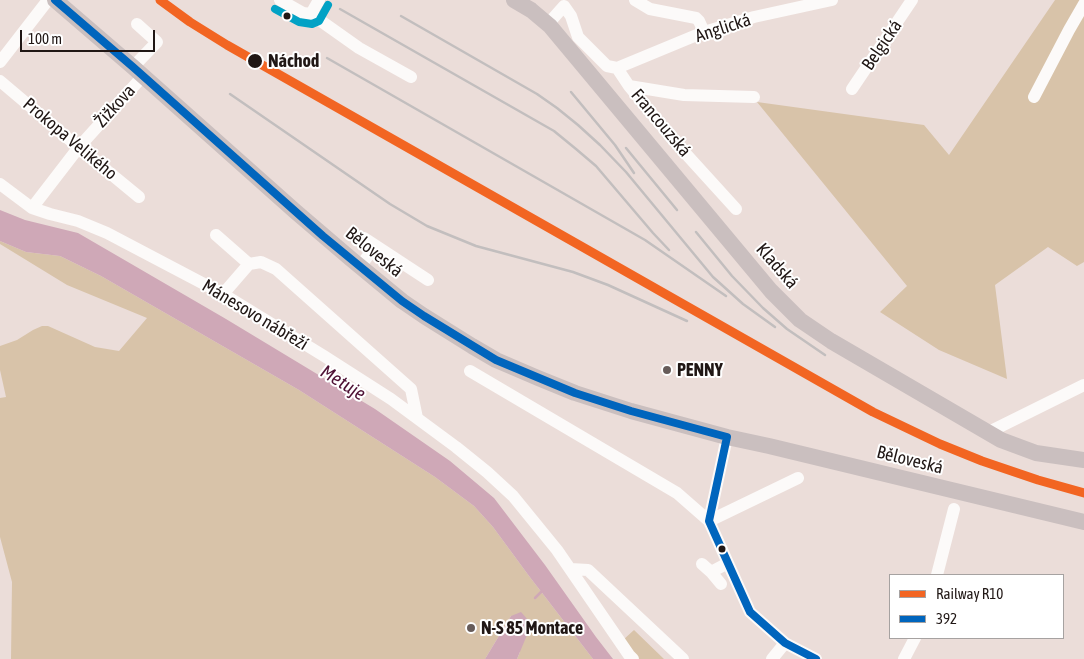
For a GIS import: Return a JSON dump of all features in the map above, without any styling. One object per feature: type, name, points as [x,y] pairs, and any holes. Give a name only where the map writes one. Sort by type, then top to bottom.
[{"type":"main road","name":"Běloveská","points":[[55,0],[296,212],[402,301],[472,346],[517,370],[632,411],[727,436],[1084,522]]},
{"type":"main road","name":"Kladská","points":[[514,0],[532,10],[548,24],[573,52],[771,291],[791,312],[831,341],[987,433],[1008,443],[1036,452],[1084,460]]},
{"type":"street","points":[[0,62],[48,0]]},
{"type":"street","points":[[280,0],[303,13],[313,5],[359,48],[411,77]]},
{"type":"street","points":[[635,0],[650,9],[696,18],[704,32]]},
{"type":"street","name":"Anglická","points":[[617,68],[704,32],[754,17],[832,0]]},
{"type":"street","name":"Belgická","points":[[852,89],[912,0]]},
{"type":"street","points":[[548,24],[563,3],[571,16],[578,37],[607,66],[617,68],[629,86]]},
{"type":"street","points":[[1034,96],[1068,30],[1084,4]]},
{"type":"street","name":"Žižkova","points":[[32,208],[138,72],[157,42],[137,24]]},
{"type":"street","points":[[0,39],[11,48]]},
{"type":"street","name":"Prokopa Velikého","points":[[0,81],[139,196]]},
{"type":"street","name":"Francouzská","points":[[629,86],[684,96],[754,97]]},
{"type":"street","name":"Francouzská","points":[[629,86],[676,143],[736,208]]},
{"type":"street","name":"Mánesovo nábřeží","points":[[0,184],[32,208],[78,221],[107,233],[223,294],[324,356],[391,400],[456,447],[513,496],[557,550],[633,659]]},
{"type":"street","points":[[216,235],[249,264]]},
{"type":"street","points":[[364,238],[428,280]]},
{"type":"street","points":[[360,266],[376,246]]},
{"type":"street","points":[[223,294],[249,264],[262,262],[276,269],[410,389],[417,418]]},
{"type":"street","points":[[470,371],[677,493],[709,522],[750,612],[785,643],[816,659]]},
{"type":"street","points":[[987,433],[1084,384]]},
{"type":"street","points":[[709,522],[727,436]]},
{"type":"street","points":[[709,522],[798,478]]},
{"type":"street","points":[[937,574],[954,508]]},
{"type":"street","points":[[721,584],[706,568],[728,562]]},
{"type":"street","points":[[570,569],[588,570],[684,659]]},
{"type":"street","points":[[904,659],[914,639]]},
{"type":"street","points":[[772,659],[785,643]]},
{"type":"shaded area","points":[[1055,0],[1084,0],[1084,262],[1077,266],[1048,247],[995,285],[1007,379],[939,350],[880,312],[907,286],[757,102],[924,125],[949,155]]},
{"type":"shaded area","points":[[0,210],[25,220],[78,233],[375,409],[450,461],[494,498],[613,659],[593,659],[493,527],[474,506],[435,477],[299,390],[101,276],[60,256],[26,252],[0,241]]},
{"type":"shaded area","points":[[0,241],[26,252],[60,256],[101,276],[299,390],[435,477],[474,506],[493,527],[593,659],[517,659],[520,652],[511,616],[485,659],[11,659],[12,582],[0,537],[0,398],[6,397],[0,370],[0,346],[17,340],[42,326],[48,326],[95,347],[119,351],[147,318],[67,285],[0,244]]},
{"type":"shaded area","points":[[521,612],[528,620],[527,635],[517,659],[485,659],[511,616]]},
{"type":"shaded area","points":[[634,630],[664,659],[638,659],[623,640]]},
{"type":"waterway","points":[[535,598],[543,590]]},
{"type":"railway","points":[[340,9],[554,131],[596,166],[669,250]]},
{"type":"railway","points":[[401,16],[537,94],[578,125],[626,172],[713,277],[743,304],[775,327]]},
{"type":"railway","points":[[327,58],[645,240],[726,296]]},
{"type":"railway","points":[[571,92],[615,145],[634,173]]},
{"type":"railway","points":[[230,94],[390,204],[427,226],[476,246],[573,272],[608,285],[687,321]]},
{"type":"railway","points":[[626,148],[677,210]]},
{"type":"railway","points":[[696,232],[732,276],[763,308],[787,329],[825,355]]},
{"type":"rail line","name":"R10","points":[[160,0],[190,22],[227,45],[873,412],[940,444],[982,461],[1084,493]]},
{"type":"transit line","name":"392","points":[[55,0],[323,236],[402,301],[424,316],[496,360],[575,393],[631,411],[727,437],[709,521],[750,612],[785,643],[816,659]]},
{"type":"transit line","points":[[275,9],[299,22],[312,24],[319,21],[328,5]]},
{"type":"place","name":"Náchod","points":[[255,61]]},
{"type":"place","name":"PENNY","points":[[667,370]]},
{"type":"place","name":"N-S 85 Montace","points":[[471,628]]},
{"type":"water label","name":"Metuje","points":[[343,383]]}]
